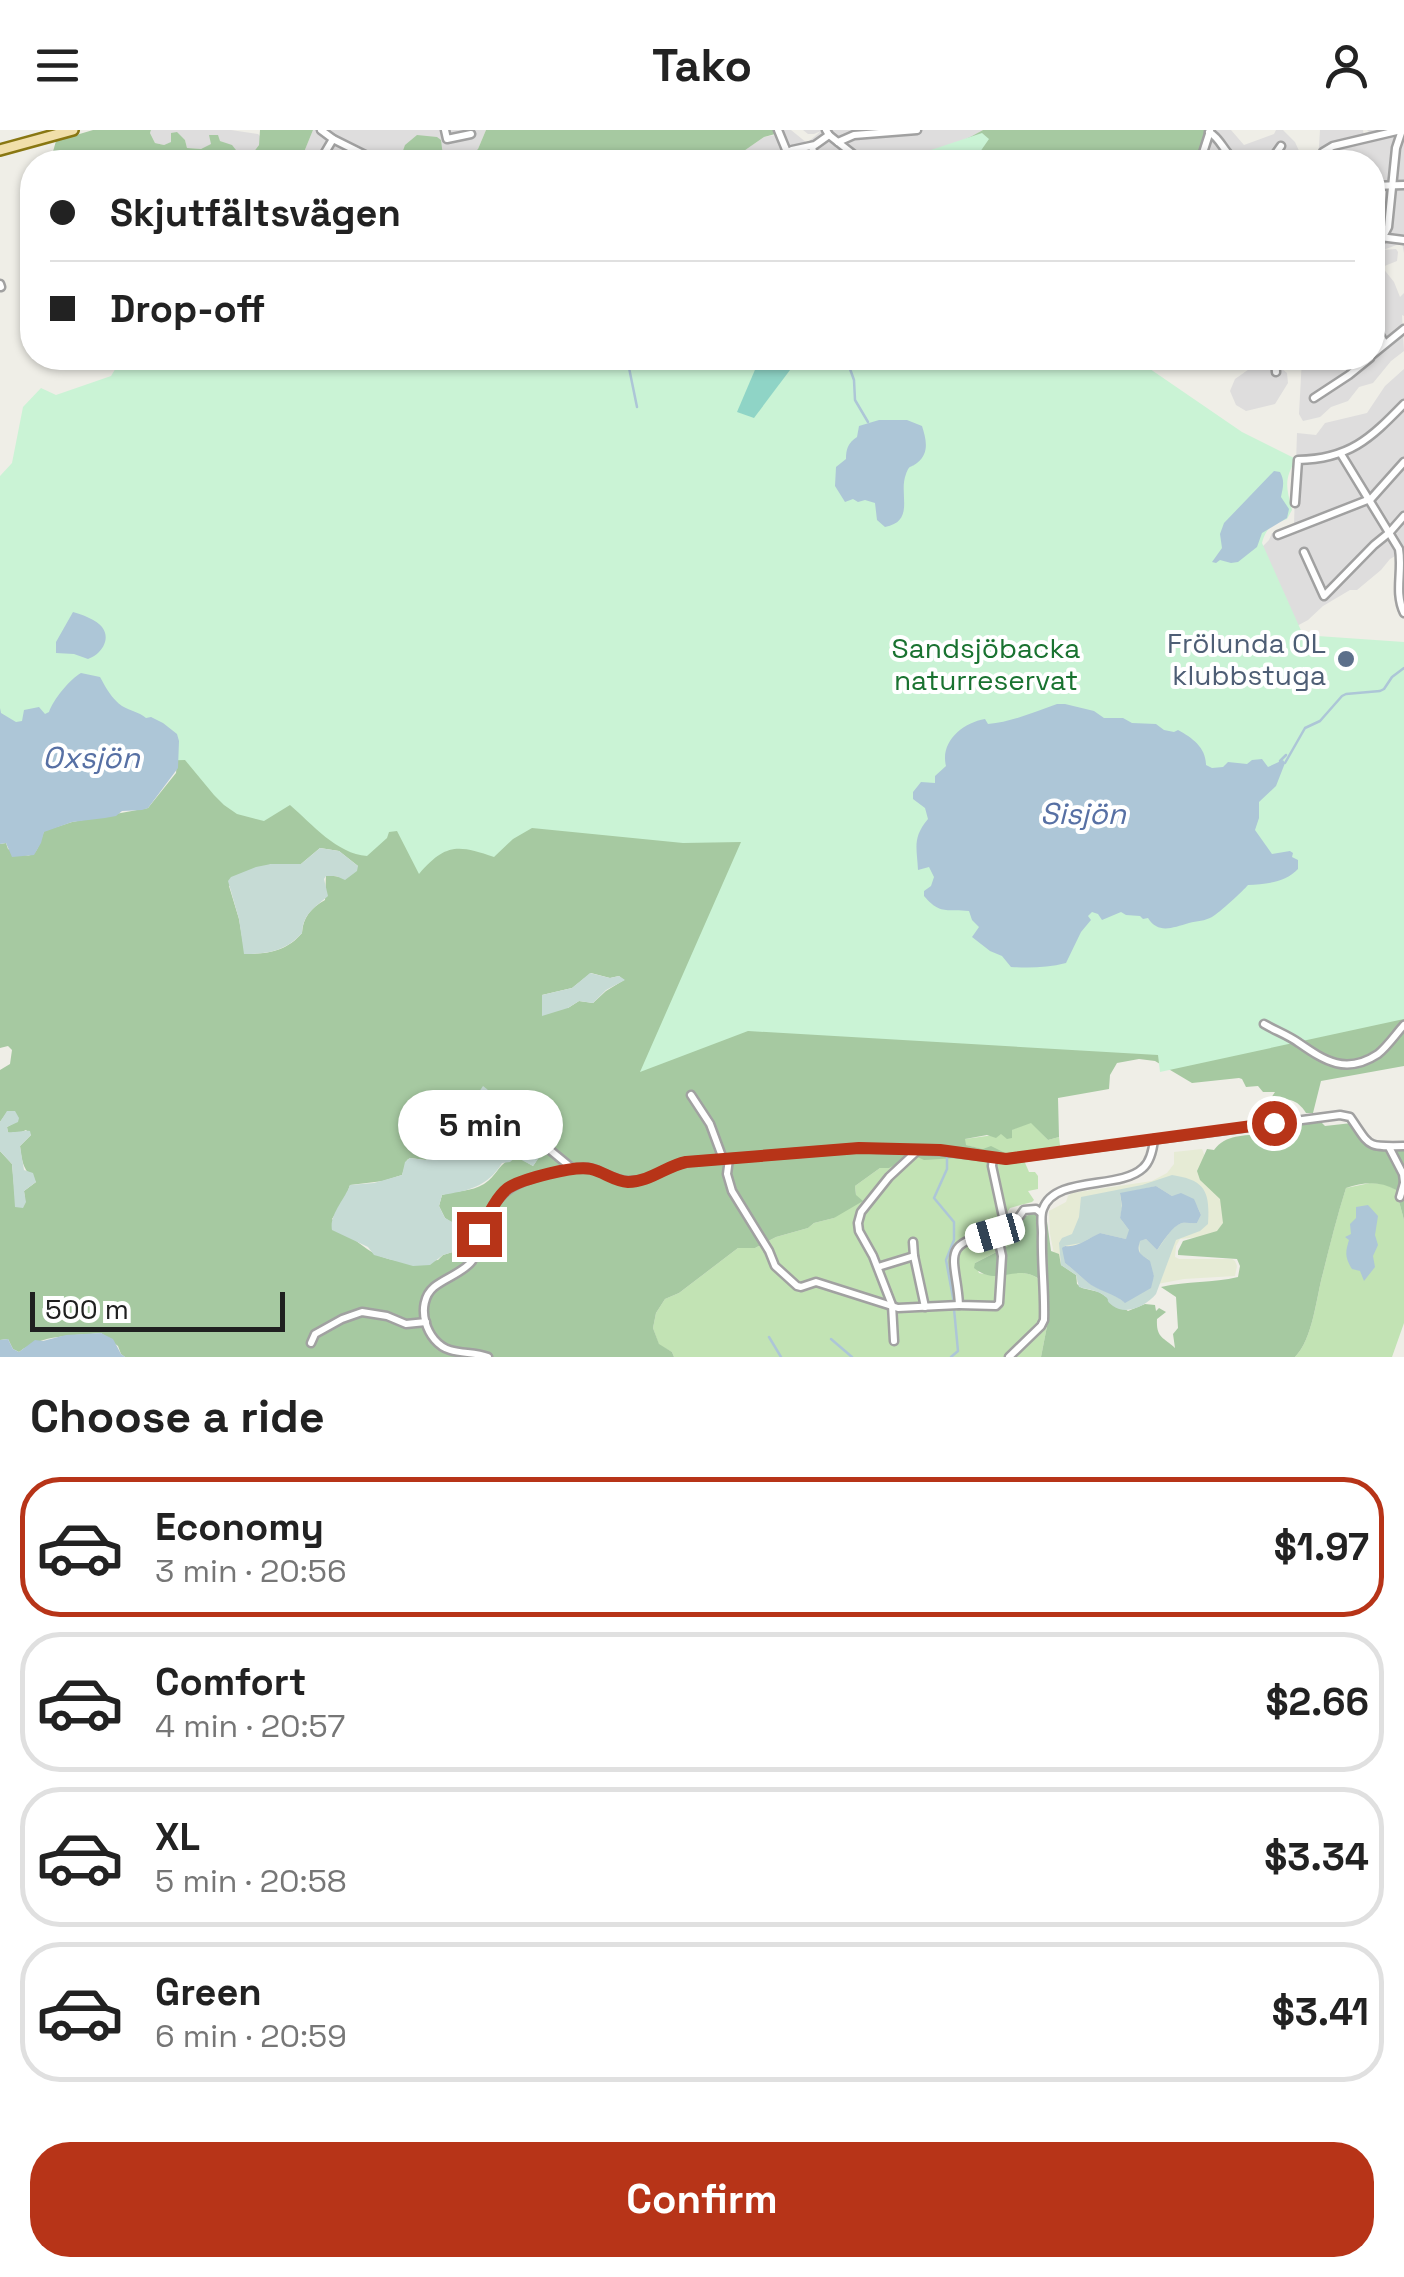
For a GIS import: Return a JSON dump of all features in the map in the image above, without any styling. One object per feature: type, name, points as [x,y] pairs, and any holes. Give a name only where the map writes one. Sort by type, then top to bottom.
[{"type":"main road","points":[[0,148],[56,130]]},
{"type":"main road","points":[[0,148],[72,130]]},
{"type":"street","points":[[321,130],[354,150]]},
{"type":"street","points":[[445,130],[447,138],[471,134]]},
{"type":"street","points":[[838,142],[854,135],[917,130]]},
{"type":"street","points":[[1326,150],[1365,133],[1402,130]]},
{"type":"street","points":[[1385,234],[1402,130]]},
{"type":"street","points":[[803,150],[827,132],[848,150]]},
{"type":"street","points":[[326,150],[332,139]]},
{"type":"street","points":[[812,146],[813,150]]},
{"type":"street","points":[[1278,150],[1281,146]]},
{"type":"street","points":[[1385,185],[1404,185]]},
{"type":"street","points":[[1385,342],[1404,329]]},
{"type":"street","points":[[1314,398],[1355,370]]},
{"type":"street","points":[[1295,503],[1298,460],[1341,454],[1366,441],[1404,404]]},
{"type":"street","points":[[1341,454],[1390,532],[1400,556],[1398,597],[1404,613]]},
{"type":"street","points":[[1278,535],[1370,499],[1404,462]]},
{"type":"street","points":[[1304,552],[1324,596],[1404,516]]},
{"type":"street","points":[[1264,1024],[1332,1064],[1343,1065],[1380,1053],[1404,1025]]},
{"type":"street","points":[[691,1095],[726,1159],[732,1191],[775,1266],[786,1278],[801,1287],[816,1282],[898,1308],[996,1306],[999,1302],[1002,1256],[998,1234],[1002,1223],[993,1158]]},
{"type":"street","points":[[488,1357],[445,1348],[426,1322],[427,1294],[472,1261],[479,1234],[503,1194],[518,1184],[574,1170],[591,1169],[632,1182],[650,1178],[679,1163],[859,1148],[1006,1159],[1345,1115],[1367,1142],[1376,1146],[1404,1146]]},
{"type":"street","points":[[1009,1357],[1044,1320],[1042,1214],[1047,1202],[1066,1189],[1140,1171],[1150,1157],[1154,1139]]},
{"type":"street","points":[[539,1142],[574,1170]]},
{"type":"street","points":[[1389,1147],[1403,1174],[1400,1196]]},
{"type":"street","points":[[894,1341],[892,1306],[878,1266],[858,1232],[859,1218],[889,1177],[919,1150]]},
{"type":"street","points":[[1002,1223],[1014,1224],[1024,1210],[1036,1209],[1042,1214]]},
{"type":"street","points":[[959,1305],[953,1264],[957,1247],[965,1241],[998,1234]]},
{"type":"street","points":[[914,1242],[925,1308]]},
{"type":"street","points":[[878,1266],[914,1256]]},
{"type":"street","points":[[311,1343],[315,1334],[362,1312],[406,1324],[426,1322]]},
{"type":"shaded area","points":[[231,130],[261,137],[255,150],[236,150],[220,141],[201,149],[187,148],[177,133],[172,142],[164,145],[155,143],[150,133]]},
{"type":"shaded area","points":[[313,130],[486,130],[477,150],[305,150]]},
{"type":"shaded area","points":[[777,130],[791,130],[807,143],[821,131],[808,134],[803,130],[983,130],[958,145],[940,150],[745,150],[764,137],[775,135]]},
{"type":"shaded area","points":[[1208,130],[1231,130],[1244,145],[1283,130],[1299,150],[1201,150]]},
{"type":"shaded area","points":[[1320,130],[1363,130],[1364,136],[1370,133],[1367,130],[1404,130],[1404,253],[1402,243],[1385,249],[1385,150],[1319,150]]},
{"type":"shaded area","points":[[1396,249],[1397,261],[1385,266],[1385,250]]},
{"type":"shaded area","points":[[1385,271],[1400,297],[1404,293],[1404,351],[1385,368]]},
{"type":"shaded area","points":[[1404,369],[1404,551],[1357,590],[1323,606],[1295,627],[1257,552],[1272,533],[1280,533],[1294,524],[1297,433],[1316,435],[1325,423],[1367,413],[1385,386]]},
{"type":"shaded area","points":[[755,370],[790,370],[754,418],[737,412]]},
{"type":"shaded area","points":[[1248,370],[1283,370],[1288,383],[1275,404],[1246,411],[1236,405],[1230,391],[1235,379]]},
{"type":"shaded area","points":[[1301,370],[1384,370],[1373,383],[1359,387],[1348,401],[1331,407],[1320,417],[1303,421],[1299,414]]},
{"type":"shaded area","points":[[320,848],[339,851],[358,866],[357,871],[345,880],[326,876],[328,896],[310,912],[302,933],[290,944],[269,952],[244,954],[228,881],[256,867],[301,864]]},
{"type":"shaded area","points":[[590,973],[625,980],[593,1003],[579,1001],[542,1016],[542,995],[572,988]]},
{"type":"shaded area","points":[[483,1086],[493,1097],[497,1125],[504,1136],[546,1148],[533,1166],[516,1157],[502,1163],[490,1178],[476,1186],[442,1195],[439,1206],[445,1218],[465,1224],[459,1250],[430,1265],[413,1266],[374,1255],[368,1247],[332,1230],[335,1213],[350,1185],[402,1175],[410,1158],[431,1158],[452,1121],[468,1118],[471,1098]]},
{"type":"shaded area","points":[[7,1111],[15,1111],[19,1118],[7,1127],[8,1132],[30,1131],[31,1135],[20,1146],[24,1170],[33,1173],[36,1182],[24,1191],[23,1208],[15,1207],[12,1164],[0,1151],[0,1122]]},
{"type":"shaded area","points":[[1172,1175],[1199,1184],[1208,1204],[1208,1224],[1176,1240],[1156,1294],[1142,1305],[1118,1309],[1102,1294],[1079,1287],[1076,1275],[1061,1265],[1059,1243],[1072,1234],[1081,1197]],"holes":[[[1156,1186],[1172,1196],[1190,1199],[1201,1215],[1197,1223],[1174,1227],[1157,1250],[1146,1239],[1139,1241],[1140,1255],[1148,1259],[1154,1276],[1150,1286],[1124,1302],[1090,1284],[1065,1263],[1064,1246],[1100,1233],[1129,1237],[1120,1218],[1120,1194]]]},
{"type":"green space","points":[[93,130],[151,130],[155,143],[171,142],[171,133],[177,132],[187,148],[201,149],[211,144],[209,135],[218,135],[220,141],[236,150],[53,150],[56,141]]},
{"type":"green space","points":[[260,130],[313,130],[305,150],[255,150]]},
{"type":"green space","points":[[486,130],[779,133],[764,137],[745,150],[478,149]]},
{"type":"green space","points":[[983,130],[1208,130],[1201,150],[939,150]]},
{"type":"green space","points":[[982,133],[989,139],[981,150],[931,150]]},
{"type":"green space","points":[[417,135],[441,140],[442,150],[403,150]]},
{"type":"green space","name":"Sandsjöbacka naturreservat","points":[[115,370],[1152,370],[1242,432],[1296,459],[1287,483],[1292,510],[1287,519],[1268,530],[1262,543],[1303,635],[1404,642],[1404,1019],[1160,1072],[1158,1055],[748,1031],[640,1072],[741,842],[683,843],[532,828],[494,857],[453,849],[437,857],[419,874],[397,831],[389,832],[367,856],[356,854],[326,837],[290,805],[264,821],[237,814],[214,795],[185,760],[0,765],[0,476],[12,463],[23,407],[41,388],[56,395],[111,376]]},
{"type":"green space","points":[[179,741],[1404,900],[1404,1066],[1321,1081],[1313,1113],[1306,1113],[1295,1102],[1271,1098],[1275,1092],[1263,1092],[1258,1086],[1246,1087],[1239,1078],[1192,1083],[1155,1061],[1117,1063],[1110,1075],[1109,1089],[1058,1098],[1059,1137],[1048,1140],[1031,1123],[1012,1130],[1012,1138],[1001,1134],[996,1138],[987,1135],[965,1139],[966,1145],[983,1149],[991,1146],[1007,1154],[924,1160],[913,1155],[889,1168],[880,1168],[855,1186],[856,1195],[863,1201],[834,1218],[755,1248],[738,1248],[679,1293],[665,1299],[656,1313],[653,1328],[659,1344],[674,1357],[125,1357],[101,1333],[48,1339],[19,1352],[8,1339],[0,1340],[0,1151],[12,1164],[16,1207],[25,1199],[24,1191],[36,1182],[24,1166],[20,1146],[31,1135],[26,1130],[8,1133],[7,1127],[18,1121],[8,1111],[0,1122],[0,1070],[10,1064],[12,1050],[8,1046],[0,1048],[0,844],[6,843],[8,849],[29,855],[36,851],[44,831],[148,808],[176,773]],"holes":[[[320,848],[339,851],[358,866],[341,877],[326,875],[325,900],[309,914],[302,933],[290,944],[245,954],[229,886],[271,864],[301,864]],[[591,973],[624,980],[593,1003],[579,1001],[568,1008],[542,995],[572,988]],[[480,1092],[492,1094],[501,1133],[512,1140],[545,1148],[533,1166],[516,1156],[484,1184],[442,1195],[439,1206],[445,1218],[465,1232],[459,1250],[438,1260],[390,1259],[368,1250],[332,1219],[350,1185],[402,1175],[410,1158],[431,1158],[450,1123],[469,1118],[469,1103]]]},
{"type":"green space","points":[[1309,1120],[1325,1126],[1352,1123],[1372,1146],[1404,1149],[1404,1220],[1396,1190],[1372,1183],[1346,1188],[1310,1329],[1295,1357],[1041,1357],[1048,1321],[1044,1283],[1025,1273],[992,1276],[974,1268],[975,1263],[1016,1242],[1021,1218],[1036,1212],[1046,1214],[1051,1251],[1059,1254],[1061,1265],[1076,1275],[1077,1284],[1099,1292],[1128,1311],[1145,1304],[1166,1312],[1157,1319],[1158,1330],[1175,1348],[1176,1297],[1161,1287],[1238,1277],[1240,1266],[1237,1259],[1178,1255],[1183,1241],[1217,1231],[1223,1223],[1220,1199],[1200,1180],[1197,1171],[1207,1149],[1214,1150],[1236,1137],[1262,1134],[1267,1139],[1293,1132],[1295,1121]]},
{"type":"green space","points":[[1031,1122],[1048,1140],[1059,1137],[1061,1154],[1023,1158],[1029,1172],[1038,1176],[1038,1189],[1028,1191],[1032,1202],[1010,1208],[1006,1214],[1008,1223],[1017,1225],[1016,1242],[975,1263],[979,1273],[1028,1274],[1044,1283],[1048,1321],[1041,1357],[674,1357],[659,1345],[653,1328],[665,1299],[679,1293],[738,1248],[755,1248],[834,1218],[856,1195],[855,1186],[880,1168],[913,1155],[924,1159],[1005,1154],[965,1145],[965,1139],[1001,1134]]},
{"type":"green space","points":[[1202,1149],[1226,1221],[1219,1235],[1180,1239],[1175,1257],[1232,1259],[1237,1266],[1235,1276],[1152,1285],[1073,1282],[1054,1254],[1049,1211],[1066,1202],[1072,1193],[1152,1181],[1174,1164],[1174,1152]]},
{"type":"green space","points":[[1370,1183],[1396,1190],[1404,1220],[1404,1323],[1392,1357],[1295,1357],[1310,1329],[1346,1188]]},
{"type":"water","points":[[879,420],[907,420],[922,426],[926,441],[924,455],[906,474],[903,513],[894,524],[885,527],[877,520],[875,503],[853,499],[845,502],[835,486],[836,467],[846,459],[859,426]]},
{"type":"water","points":[[1274,471],[1283,478],[1281,497],[1289,509],[1287,518],[1262,533],[1257,547],[1238,562],[1212,562],[1222,548],[1220,534],[1224,523]]},
{"type":"water","points":[[73,612],[96,622],[105,632],[103,646],[88,659],[56,653],[56,642]]},
{"type":"water","name":"Oxsjön","points":[[81,673],[100,677],[122,706],[163,723],[177,734],[178,768],[148,808],[72,822],[44,832],[34,855],[12,857],[6,843],[0,844],[0,708],[1,713],[16,722],[22,721],[24,710],[39,707],[45,714]]},
{"type":"water","name":"Sisjön","points":[[1057,704],[1094,711],[1104,718],[1123,718],[1178,730],[1198,744],[1206,765],[1212,768],[1228,762],[1247,764],[1262,759],[1268,767],[1283,760],[1276,786],[1259,802],[1255,830],[1272,854],[1293,853],[1298,869],[1281,880],[1248,885],[1209,918],[1171,928],[1161,928],[1148,918],[1121,912],[1102,920],[1092,912],[1066,963],[1011,967],[1002,956],[972,937],[979,927],[969,911],[940,909],[924,896],[934,877],[929,867],[918,870],[917,843],[928,819],[925,808],[913,799],[913,792],[921,782],[935,783],[935,776],[946,766],[946,749],[968,725],[985,719],[988,724],[1006,721]]},
{"type":"water","points":[[1156,1186],[1172,1196],[1181,1193],[1194,1199],[1201,1215],[1197,1223],[1175,1227],[1157,1250],[1146,1239],[1140,1241],[1139,1251],[1150,1261],[1154,1276],[1151,1288],[1125,1303],[1090,1284],[1065,1263],[1062,1248],[1100,1233],[1126,1239],[1129,1230],[1120,1218],[1120,1193]]},
{"type":"water","points":[[1368,1205],[1378,1216],[1378,1245],[1373,1256],[1375,1267],[1364,1281],[1360,1271],[1352,1269],[1348,1261],[1349,1240],[1345,1237],[1351,1234],[1356,1207]]},
{"type":"water","points":[[101,1333],[113,1339],[125,1357],[0,1357],[0,1340],[8,1339],[19,1352],[35,1340]]},
{"type":"waterway","points":[[629,370],[637,407]]},
{"type":"waterway","points":[[850,370],[855,400],[868,422]]},
{"type":"waterway","points":[[1285,763],[1305,728],[1320,721],[1342,696],[1380,691],[1404,668]]},
{"type":"waterway","points":[[1280,761],[1286,755]]},
{"type":"waterway","points":[[947,1155],[947,1169],[934,1198],[954,1222],[954,1240],[946,1260],[954,1303]]},
{"type":"waterway","points":[[951,1357],[958,1351],[954,1309]]},
{"type":"waterway","points":[[769,1337],[781,1357]]},
{"type":"waterway","points":[[831,1339],[852,1357]]},
{"type":"place","name":"Frölunda OL klubbstuga","points":[[1346,659]]},
{"type":"route","points":[[479,1234],[508,1189],[563,1171],[591,1169],[632,1182],[686,1162],[859,1148],[940,1150],[1006,1159],[1274,1123]]}]
